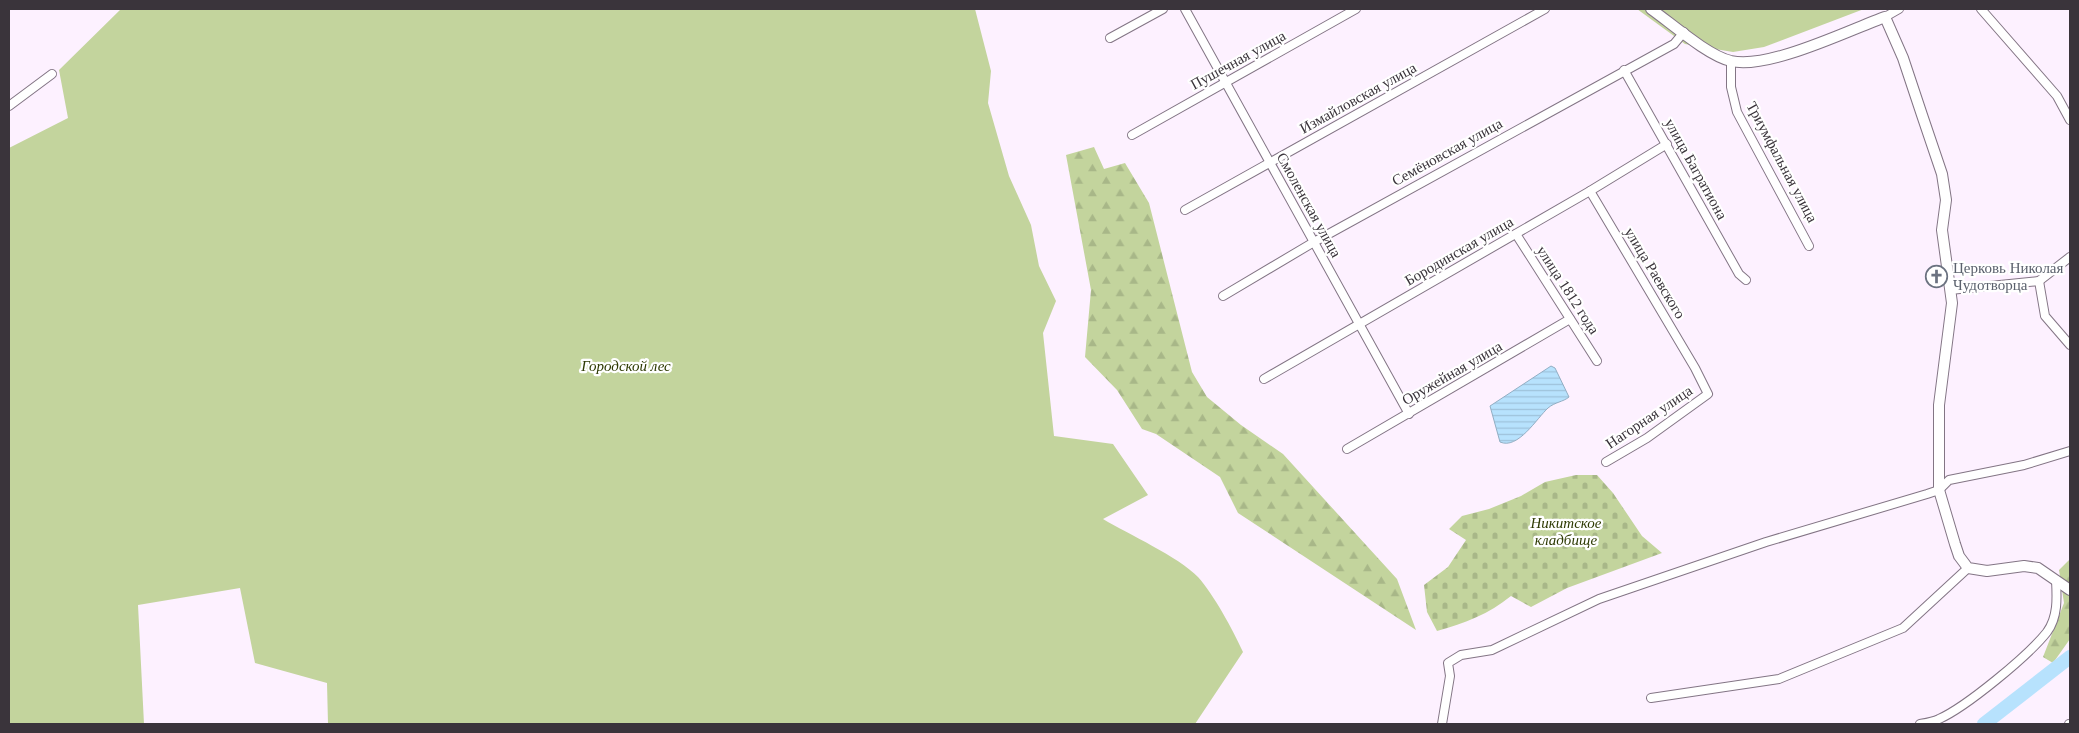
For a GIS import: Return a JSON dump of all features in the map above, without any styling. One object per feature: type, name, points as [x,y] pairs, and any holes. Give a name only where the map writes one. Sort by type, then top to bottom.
[{"type":"street","points":[[1110,38],[1163,9]]},
{"type":"street","name":"Смоленская улица","points":[[1185,9],[1409,414]]},
{"type":"street","name":"Пушечная улица","points":[[1132,135],[1356,9]]},
{"type":"street","name":"Измайловская улица","points":[[1185,210],[1545,9]]},
{"type":"street","points":[[1651,9],[1713,52],[1731,61],[1749,62],[1774,59],[1885,17],[1899,9]]},
{"type":"street","points":[[1981,9],[2057,96],[2070,120]]},
{"type":"street","points":[[1885,17],[1903,58],[1942,174],[1946,200],[1942,230],[1952,304],[1940,405],[1939,490],[1955,544],[1959,556],[1968,568],[1987,571],[2024,566],[2038,568],[2070,590]]},
{"type":"street","name":"Семёновская улица","points":[[1223,296],[1314,242],[1674,44],[1684,32]]},
{"type":"street","name":"Триумфальная улица","points":[[1731,61],[1731,87],[1737,112],[1809,246]]},
{"type":"street","name":"улица Багратиона","points":[[1624,70],[1739,274],[1746,280]]},
{"type":"street","points":[[9,106],[52,74]]},
{"type":"street","name":"Бородинская улица","points":[[1264,379],[1590,191],[1667,144]]},
{"type":"street","name":"улица Раевского","points":[[1590,191],[1695,368]]},
{"type":"street","name":"улица 1812 года","points":[[1516,234],[1597,361]]},
{"type":"street","points":[[1950,290],[2030,280],[2039,281],[2070,257]]},
{"type":"street","points":[[2039,281],[2045,316],[2070,345]]},
{"type":"street","name":"Оружейная улица","points":[[1347,450],[1570,319]]},
{"type":"street","name":"Нагорная улица","points":[[1606,462],[1646,438],[1708,394],[1695,368]]},
{"type":"street","points":[[1442,724],[1450,676],[1448,663],[1461,655],[1492,650],[1599,599],[1766,542],[1939,490],[1950,480],[2024,465],[2070,451]]},
{"type":"street","points":[[1651,698],[1779,679],[1903,628],[1968,568]]},
{"type":"street","points":[[1920,724],[1938,720],[1962,706],[2018,661],[2047,632],[2057,610],[2056,580]]},
{"type":"green space","name":"Городской лес","points":[[121,9],[975,9],[991,71],[988,103],[1009,176],[1031,225],[1039,266],[1056,301],[1043,333],[1054,436],[1113,444],[1148,495],[1103,519],[1166,554],[1198,577],[1223,613],[1243,652],[1195,724],[328,724],[327,683],[255,663],[240,588],[138,605],[144,724],[9,724],[9,148],[68,118],[59,70]]},
{"type":"green space","points":[[1637,9],[1864,9],[1764,47],[1733,52],[1685,44]]},
{"type":"green space","points":[[1094,147],[1104,169],[1125,163],[1149,203],[1192,372],[1207,397],[1241,425],[1283,454],[1397,579],[1416,630],[1238,513],[1220,477],[1156,434],[1142,429],[1117,390],[1085,357],[1091,290],[1066,155]]},
{"type":"green space","name":"Никитское кладбище","points":[[1576,475],[1597,475],[1613,493],[1642,536],[1662,553],[1567,588],[1531,607],[1511,596],[1494,608],[1476,617],[1437,631],[1427,612],[1424,585],[1448,567],[1466,540],[1449,529],[1462,516],[1489,509],[1521,496],[1545,482]]},
{"type":"green space","points":[[2070,559],[2070,639],[2053,663],[2043,657],[2064,603],[2059,570]]},
{"type":"water","points":[[1551,366],[1555,368],[1569,397],[1548,408],[1527,432],[1514,441],[1500,442],[1490,406]]},
{"type":"waterway","points":[[1984,724],[2070,657]]},
{"type":"place","name":"Церковь Николая Чудотворца","points":[[1937,277]]}]
